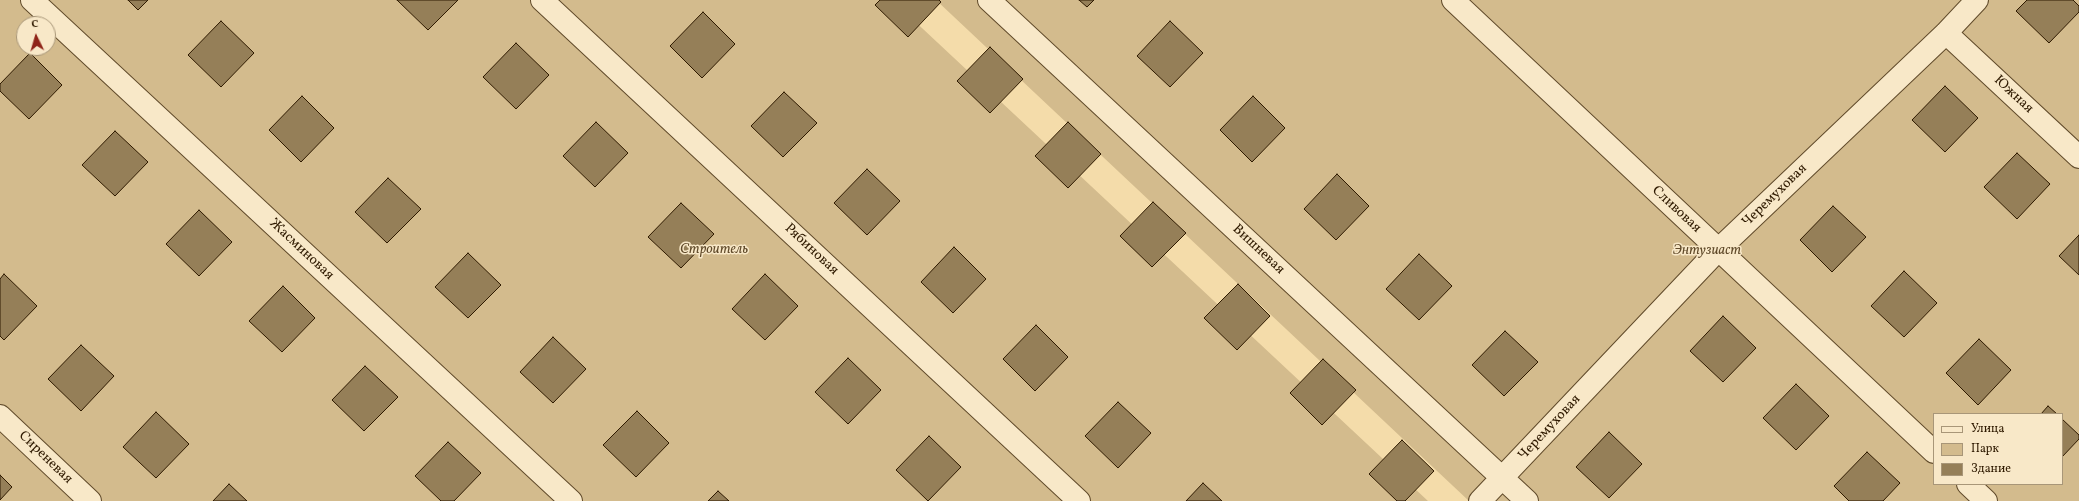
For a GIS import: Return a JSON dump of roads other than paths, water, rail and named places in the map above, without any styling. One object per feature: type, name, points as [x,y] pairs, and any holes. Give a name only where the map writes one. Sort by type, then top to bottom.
[{"type":"street","name":"Жасминовая","points":[[32,0],[571,501]]},
{"type":"street","name":"Рябиновая","points":[[542,0],[1080,501]]},
{"type":"street","name":"Вишневая","points":[[990,0],[1527,501]]},
{"type":"street","name":"Сливовая","points":[[1453,0],[1933,451]]},
{"type":"street","name":"Черемуховая","points":[[1480,501],[1718,250],[1946,32],[1977,0]]},
{"type":"street","name":"Южная","points":[[1946,32],[2079,157]]},
{"type":"street","name":"Сиреневая","points":[[0,416],[90,501]]},
{"type":"street","points":[[1969,485],[1986,501]]},
{"type":"park label","name":"Строитель","points":[[714,250]]},
{"type":"park label","name":"Энтузиаст","points":[[1707,251]]}]
